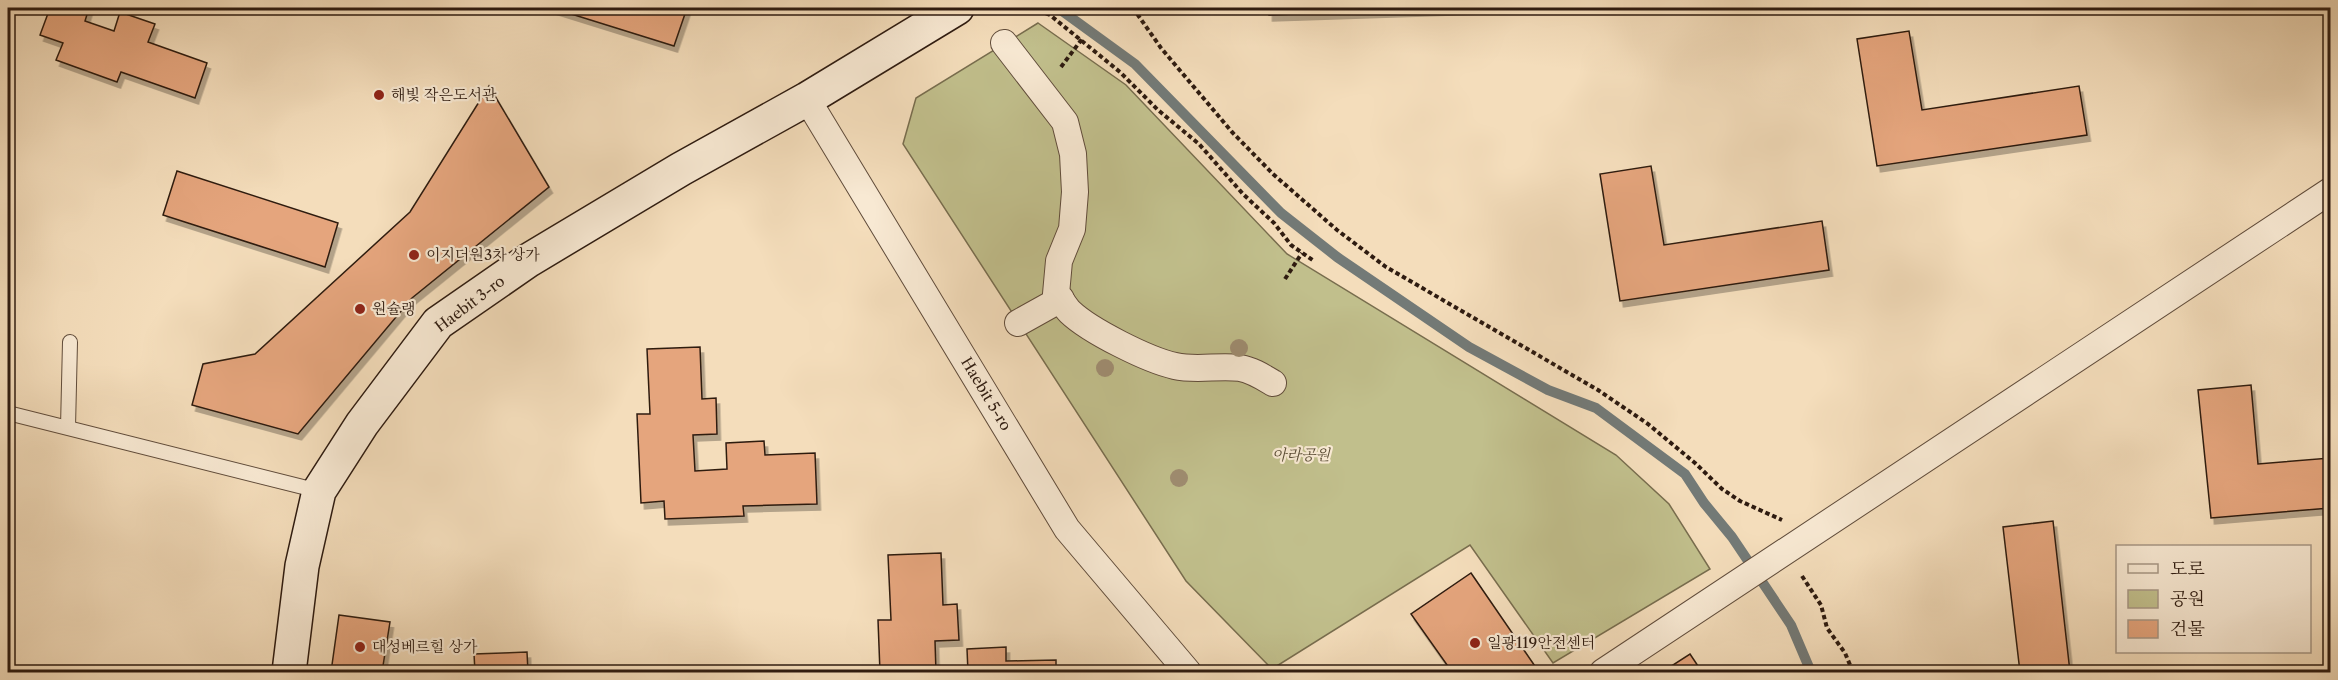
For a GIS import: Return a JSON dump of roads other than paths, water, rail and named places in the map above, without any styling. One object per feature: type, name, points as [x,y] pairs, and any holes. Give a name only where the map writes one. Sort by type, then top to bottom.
[{"type":"street","name":"Haebit 3-ro","points":[[289,672],[302,566],[319,491],[362,424],[438,323],[529,260],[681,169],[807,99],[957,8]]},
{"type":"street","points":[[1004,43],[1065,122],[1073,154],[1075,192],[1072,228],[1059,261],[1056,294],[1070,312],[1100,333],[1137,353],[1176,366],[1208,369],[1239,368],[1273,382]]},
{"type":"street","name":"Haebit 5-ro","points":[[807,99],[1067,529],[1188,672]]},
{"type":"street","points":[[1603,672],[1776,560],[2331,191]]},
{"type":"street","points":[[1018,322],[1061,299]]},
{"type":"lane","points":[[68,428],[70,342]]},
{"type":"lane","points":[[8,413],[319,491]]},
{"type":"waterway","points":[[1058,8],[1135,64],[1281,213],[1337,257],[1469,347],[1548,390],[1596,408],[1685,474],[1704,503],[1732,537],[1791,625],[1811,672]]},
{"type":"place","name":"해빛 작은도서관","points":[[379,95]]},
{"type":"place","name":"이지더원3차 상가","points":[[414,255]]},
{"type":"place","name":"원슐랭","points":[[360,309]]},
{"type":"place","name":"일광119안전센터","points":[[1475,643]]},
{"type":"place","name":"대성베르힐 상가","points":[[360,647]]},
{"type":"park label","name":"아라공원","points":[[1301,455]]}]
